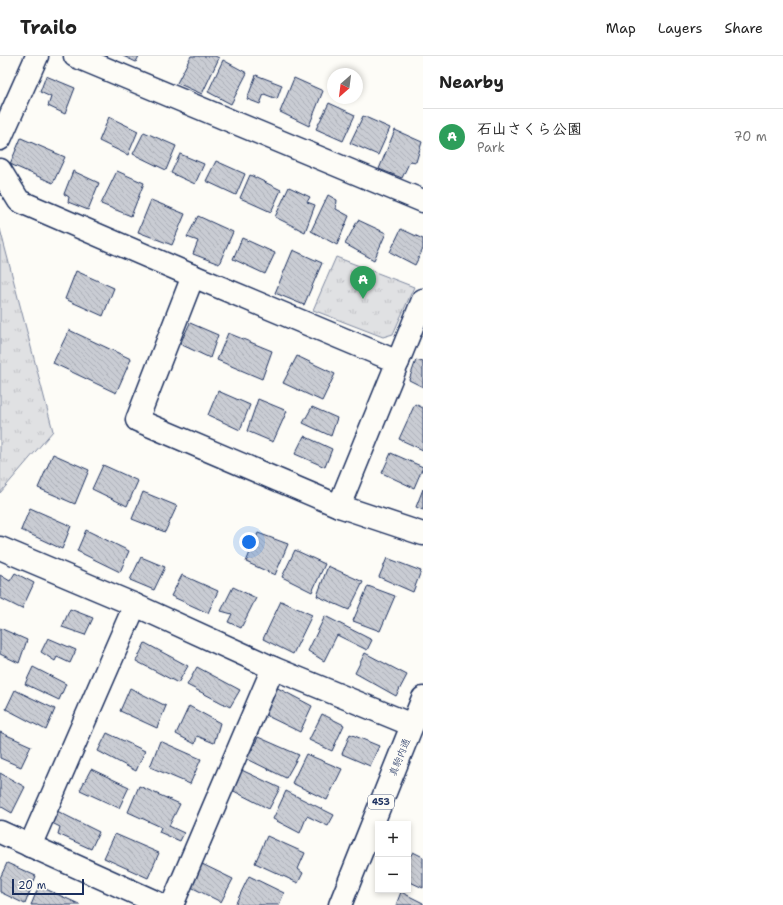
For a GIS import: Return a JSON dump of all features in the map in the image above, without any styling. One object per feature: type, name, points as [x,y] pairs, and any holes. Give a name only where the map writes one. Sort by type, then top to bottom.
[{"type":"main road","points":[[0,139],[37,56]]},
{"type":"main road","points":[[75,56],[423,201]]},
{"type":"main road","points":[[0,170],[19,200],[193,276],[398,362]]},
{"type":"main road","points":[[193,276],[137,420],[339,506],[423,534]]},
{"type":"main road","points":[[339,506],[423,300]]},
{"type":"main road","points":[[0,548],[135,605],[273,668],[412,725]]},
{"type":"main road","points":[[30,846],[135,605]]},
{"type":"main road","points":[[172,905],[273,668]]},
{"type":"main road","name":"真駒内通","points":[[340,905],[423,698]]},
{"type":"main road","points":[[0,832],[162,905]]},
{"type":"green space","points":[[0,229],[53,431],[0,493]]},
{"type":"green space","points":[[336,257],[414,287],[393,334],[383,337],[313,310]]},
{"type":"building","points":[[123,56],[139,56],[136,62]]},
{"type":"building","points":[[191,56],[215,56],[219,58],[202,94],[177,83]]},
{"type":"building","points":[[223,60],[247,73],[231,104],[208,92]]},
{"type":"building","points":[[256,75],[282,85],[277,99],[264,94],[260,104],[247,99]]},
{"type":"building","points":[[46,76],[75,88],[65,114],[48,106],[51,97],[40,92]]},
{"type":"building","points":[[294,78],[323,91],[309,126],[280,112]]},
{"type":"building","points":[[328,104],[355,115],[343,141],[316,129]]},
{"type":"building","points":[[363,116],[390,128],[378,155],[350,143]]},
{"type":"building","points":[[109,117],[138,131],[128,155],[99,141]]},
{"type":"building","points":[[395,130],[422,142],[416,162],[410,161],[402,178],[379,169]]},
{"type":"building","points":[[144,132],[176,146],[166,170],[133,154]]},
{"type":"building","points":[[21,138],[65,157],[53,183],[10,164]]},
{"type":"building","points":[[180,154],[204,164],[195,184],[171,173]]},
{"type":"building","points":[[216,161],[245,174],[236,195],[206,181]]},
{"type":"building","points":[[73,171],[99,183],[88,210],[68,202],[69,197],[64,194]]},
{"type":"building","points":[[117,171],[144,183],[131,216],[101,204]]},
{"type":"building","points":[[250,175],[281,190],[271,212],[240,198]]},
{"type":"building","points":[[289,187],[310,197],[307,202],[315,205],[305,232],[275,217]]},
{"type":"building","points":[[328,195],[337,200],[336,209],[349,216],[337,245],[311,231]]},
{"type":"building","points":[[151,200],[185,214],[172,245],[138,232]]},
{"type":"building","points":[[198,216],[233,232],[219,264],[193,254],[198,241],[187,237]]},
{"type":"building","points":[[358,220],[386,233],[374,260],[345,244]]},
{"type":"building","points":[[401,229],[423,239],[423,249],[415,265],[390,252]]},
{"type":"building","points":[[242,238],[275,253],[265,274],[233,259]]},
{"type":"building","points":[[293,250],[322,263],[304,305],[275,293]]},
{"type":"building","points":[[76,271],[114,288],[103,316],[65,299]]},
{"type":"building","points":[[190,323],[218,335],[210,358],[180,344]]},
{"type":"building","points":[[69,330],[131,359],[116,393],[53,363]]},
{"type":"building","points":[[228,333],[272,351],[262,379],[217,360]]},
{"type":"building","points":[[297,356],[335,374],[322,401],[283,383]]},
{"type":"building","points":[[416,360],[423,362],[423,387],[409,380]]},
{"type":"building","points":[[218,391],[250,405],[240,430],[208,415]]},
{"type":"building","points":[[258,399],[287,411],[273,442],[247,431]]},
{"type":"building","points":[[415,404],[423,408],[423,450],[399,439]]},
{"type":"building","points":[[312,407],[337,418],[331,436],[303,423]]},
{"type":"building","points":[[304,436],[332,449],[325,467],[295,454]]},
{"type":"building","points":[[391,453],[423,467],[414,488],[382,473]]},
{"type":"building","points":[[53,454],[89,470],[75,504],[38,488]]},
{"type":"building","points":[[103,465],[138,481],[127,506],[92,489]]},
{"type":"building","points":[[423,489],[423,510],[416,507]]},
{"type":"building","points":[[143,492],[177,506],[165,532],[132,519]]},
{"type":"building","points":[[30,508],[71,526],[62,549],[21,530]]},
{"type":"building","points":[[86,530],[129,551],[120,572],[77,551]]},
{"type":"building","points":[[258,533],[288,544],[275,575],[246,562]]},
{"type":"building","points":[[295,550],[325,564],[312,592],[282,577]]},
{"type":"building","points":[[141,557],[165,567],[154,590],[130,580]]},
{"type":"building","points":[[387,558],[421,571],[413,592],[379,577]]},
{"type":"building","points":[[328,566],[363,582],[349,610],[317,596]]},
{"type":"building","points":[[15,573],[34,583],[22,609],[0,598],[0,575],[10,581]]},
{"type":"building","points":[[182,575],[218,591],[208,613],[171,596]]},
{"type":"building","points":[[368,586],[395,596],[380,631],[353,621]]},
{"type":"building","points":[[233,587],[256,598],[241,628],[228,622],[232,614],[221,611]]},
{"type":"building","points":[[281,601],[312,615],[293,654],[263,639]]},
{"type":"building","points":[[70,609],[93,618],[85,635],[62,627]]},
{"type":"building","points":[[325,616],[372,640],[367,650],[337,635],[324,661],[308,651]]},
{"type":"building","points":[[0,628],[27,640],[19,663],[0,654]]},
{"type":"building","points":[[48,638],[76,650],[70,663],[57,657],[55,661],[41,652]]},
{"type":"building","points":[[145,643],[188,666],[178,683],[136,661]]},
{"type":"building","points":[[365,653],[407,675],[396,696],[355,673]]},
{"type":"building","points":[[33,667],[66,684],[59,700],[25,684]]},
{"type":"building","points":[[197,667],[240,690],[230,707],[187,685]]},
{"type":"building","points":[[274,686],[312,706],[300,732],[261,713]]},
{"type":"building","points":[[130,688],[166,706],[157,728],[120,711]]},
{"type":"building","points":[[15,690],[55,709],[46,730],[6,709]]},
{"type":"building","points":[[189,706],[220,723],[214,743],[197,736],[195,744],[176,734]]},
{"type":"building","points":[[322,714],[344,725],[332,751],[309,740]]},
{"type":"building","points":[[0,732],[31,746],[21,767],[0,758]]},
{"type":"building","points":[[107,733],[145,751],[136,771],[98,751]]},
{"type":"building","points":[[350,734],[379,746],[370,766],[342,754]]},
{"type":"building","points":[[258,737],[299,755],[286,778],[235,753],[240,744],[252,750]]},
{"type":"building","points":[[160,741],[201,759],[190,784],[150,767]]},
{"type":"building","points":[[306,754],[342,769],[327,800],[292,783]]},
{"type":"building","points":[[233,766],[280,788],[269,809],[224,786]]},
{"type":"building","points":[[91,769],[129,787],[119,808],[80,790]]},
{"type":"building","points":[[0,773],[25,787],[12,813],[0,806]]},
{"type":"building","points":[[139,786],[180,804],[169,826],[184,833],[180,841],[159,832],[161,827],[128,812]]},
{"type":"building","points":[[286,791],[334,815],[328,826],[307,816],[300,833],[273,819]]},
{"type":"building","points":[[57,811],[99,832],[91,849],[58,834],[60,827],[52,823]]},
{"type":"building","points":[[115,834],[159,853],[148,878],[104,858]]},
{"type":"building","points":[[267,836],[305,853],[298,869],[303,873],[298,883],[255,863]]},
{"type":"building","points":[[413,852],[423,857],[423,888],[411,882],[411,855]]},
{"type":"building","points":[[198,862],[233,879],[221,902],[187,885]]},
{"type":"building","points":[[7,863],[36,876],[25,904],[0,892],[0,878]]},
{"type":"building","points":[[249,876],[284,893],[279,905],[235,905]]},
{"type":"building","points":[[39,886],[79,904],[79,905],[31,905]]},
{"type":"building","points":[[401,893],[423,903],[423,905],[396,905]]},
{"type":"place","name":"石山さくら公園","points":[[363,299]]}]
